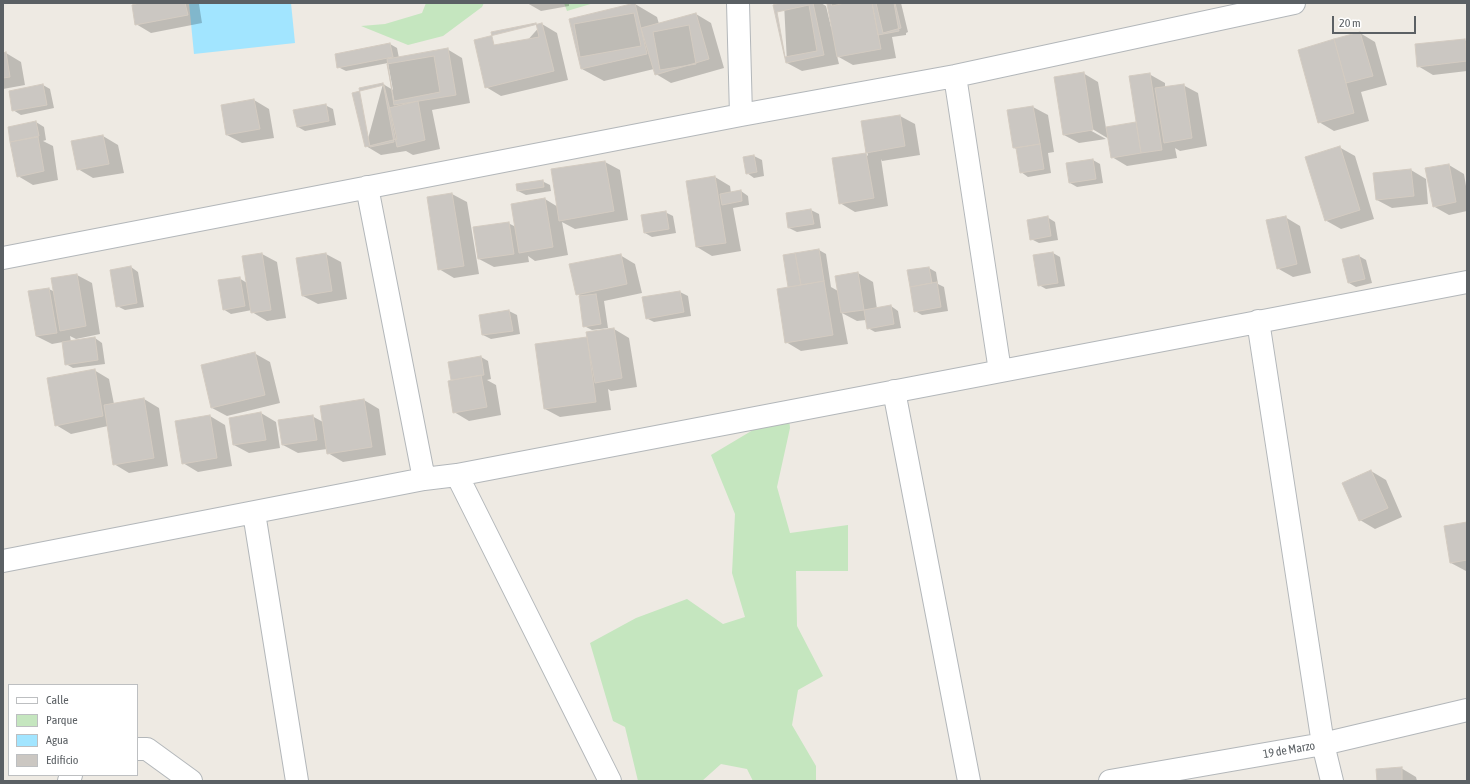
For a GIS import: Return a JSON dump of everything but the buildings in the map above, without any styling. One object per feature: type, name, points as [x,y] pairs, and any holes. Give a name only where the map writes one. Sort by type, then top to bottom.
[{"type":"street","points":[[738,3],[741,115]]},
{"type":"street","points":[[3,258],[741,115],[955,76],[1294,3]]},
{"type":"street","points":[[955,76],[1000,371]]},
{"type":"street","points":[[367,187],[424,479]]},
{"type":"street","points":[[3,561],[424,479],[457,474],[1467,282]]},
{"type":"street","points":[[1258,321],[1323,744],[1332,781]]},
{"type":"street","points":[[894,391],[969,781]]},
{"type":"street","points":[[457,474],[610,781]]},
{"type":"street","points":[[254,513],[297,781]]},
{"type":"street","name":"19 de Marzo","points":[[1110,781],[1323,744],[1467,710]]},
{"type":"street","points":[[138,749],[147,749],[191,781]]},
{"type":"green space","points":[[426,3],[484,3],[482,7],[443,36],[408,45],[361,26],[385,24],[422,13]]},
{"type":"green space","points":[[564,3],[594,3],[567,11]]},
{"type":"green space","points":[[789,418],[790,428],[777,487],[790,533],[848,525],[848,571],[796,571],[797,626],[823,676],[798,690],[792,725],[816,766],[816,781],[753,781],[747,769],[721,764],[702,781],[638,781],[625,727],[613,721],[590,643],[636,618],[687,599],[723,624],[745,617],[732,573],[735,514],[711,455],[758,427]]},
{"type":"water","points":[[189,3],[291,3],[295,43],[194,54]]}]
